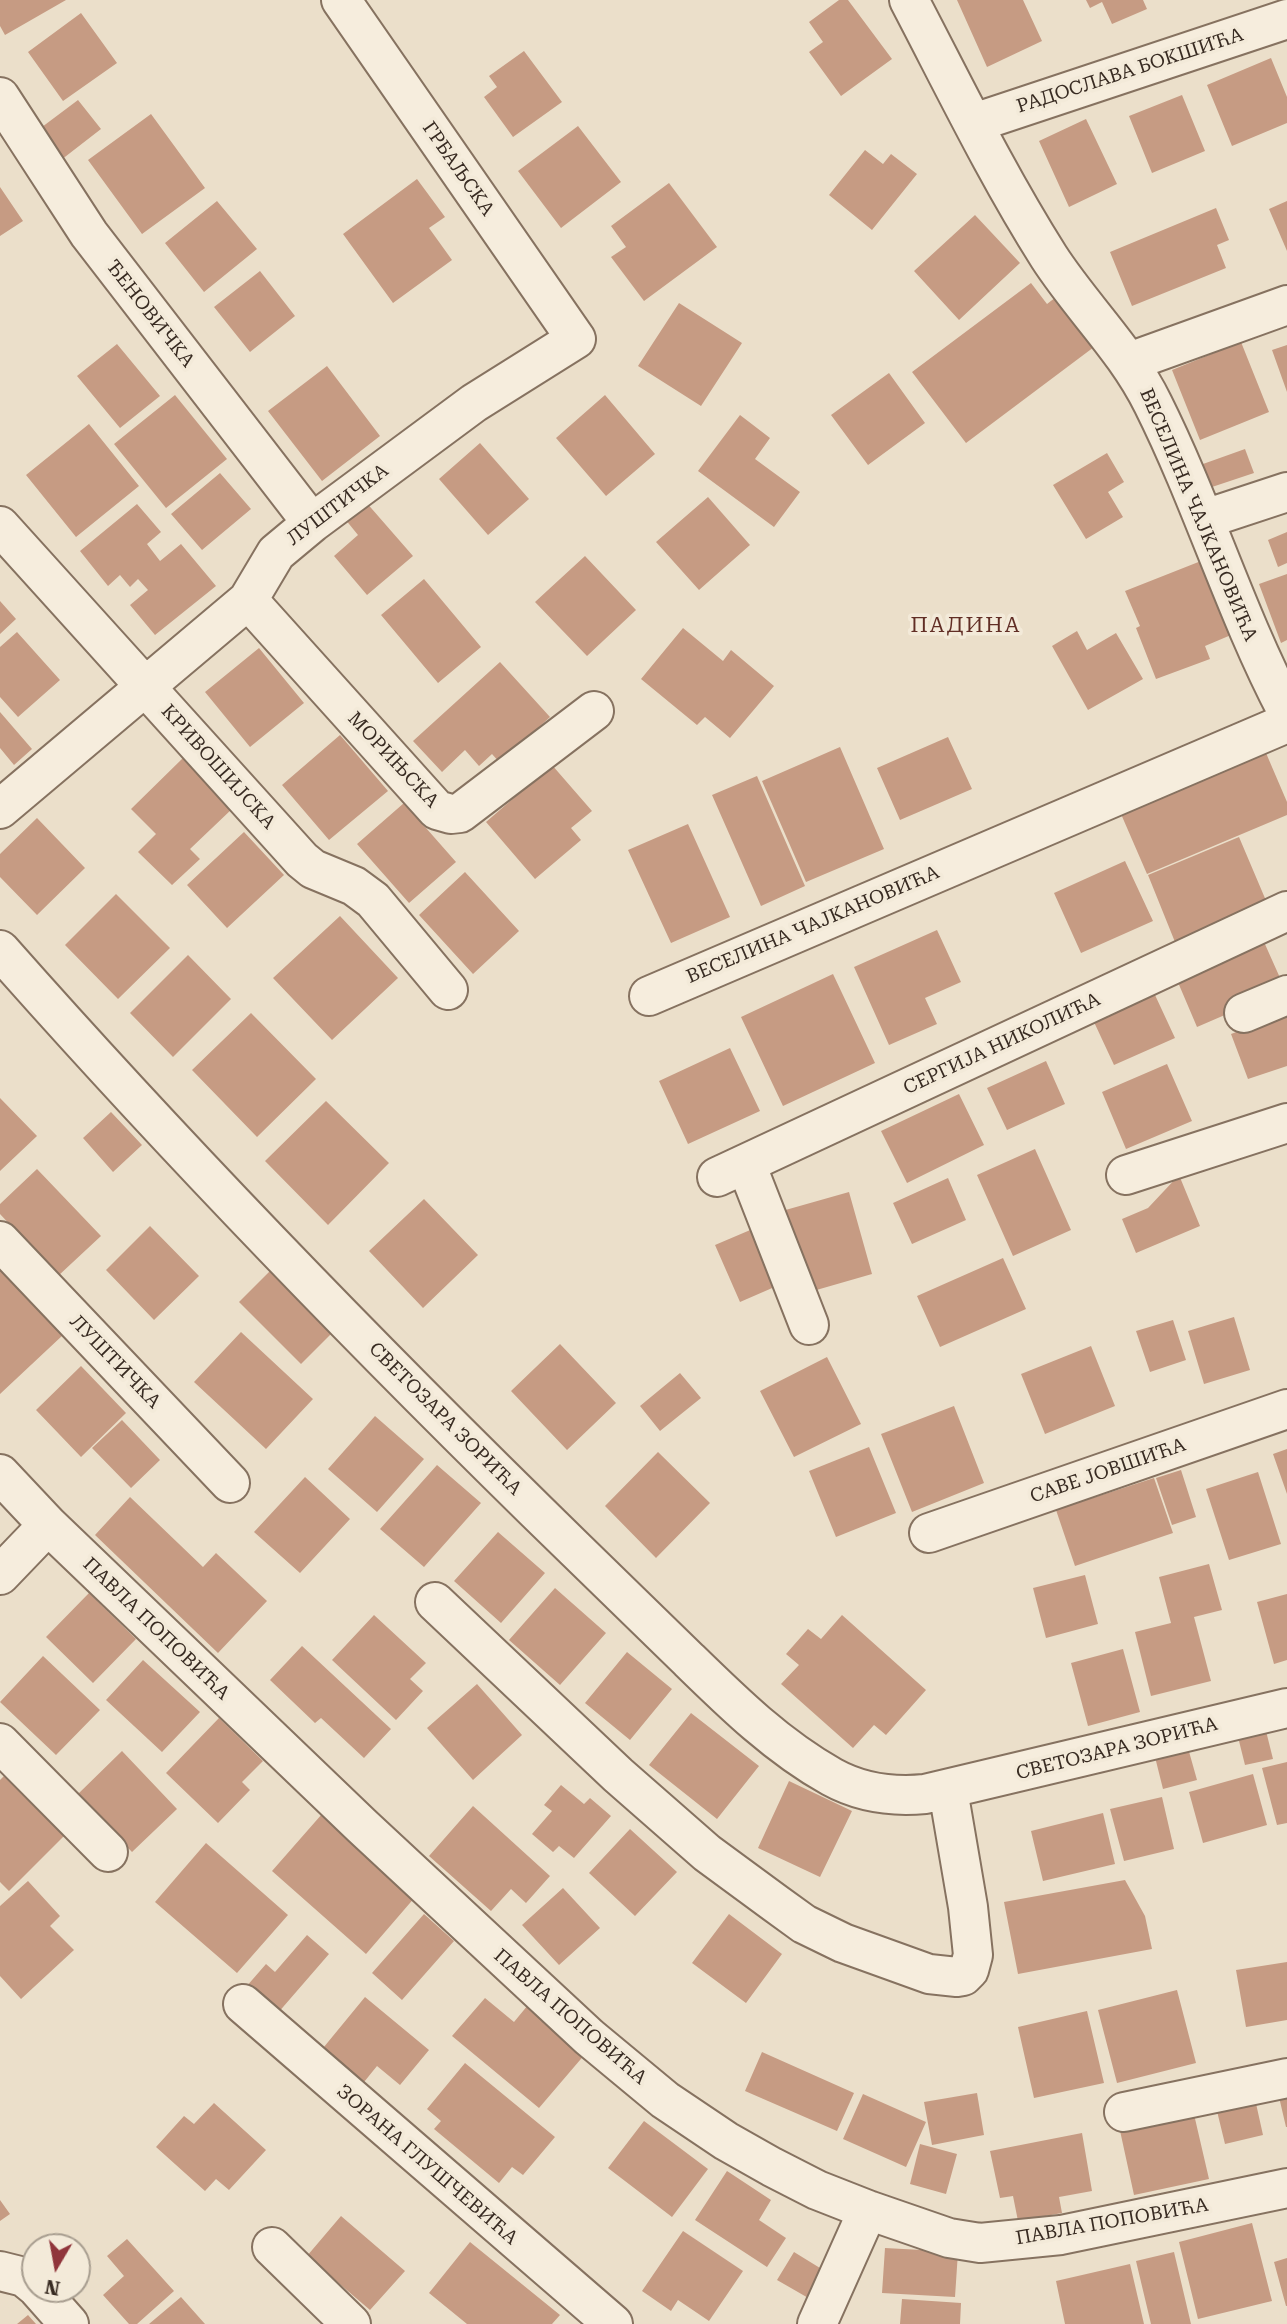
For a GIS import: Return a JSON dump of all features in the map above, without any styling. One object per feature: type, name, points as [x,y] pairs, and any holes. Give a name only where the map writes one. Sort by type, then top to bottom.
[{"type":"street","name":"ГРБАЉСКА","points":[[341,0],[576,339]]},
{"type":"street","name":"ВЕСЕЛИНА ЧАЈКАНОВИЋА","points":[[909,0],[974,123],[1051,259],[1129,362],[1153,404],[1205,519],[1275,661],[1287,711]]},
{"type":"street","name":"РАДОСЛАВА БОКШИЋА","points":[[974,123],[1287,19]]},
{"type":"street","name":"ЂЕНОВИЧКА","points":[[0,97],[89,234],[312,523]]},
{"type":"street","points":[[1129,362],[1287,305]]},
{"type":"street","name":"ЛУШТИЧКА","points":[[0,809],[248,600],[276,553],[312,523],[474,403],[576,339]]},
{"type":"street","points":[[1205,519],[1287,492]]},
{"type":"street","name":"КРИВОШИЈСКА","points":[[0,526],[302,860],[313,870],[354,886],[373,900],[448,990]]},
{"type":"street","name":"МОРИЊСКА","points":[[248,600],[437,810],[443,813],[460,813],[594,711]]},
{"type":"street","name":"ВЕСЕЛИНА ЧАЈКАНОВИЋА","points":[[649,996],[1287,723]]},
{"type":"street","name":"СЕРГИЈА НИКОЛИЋА","points":[[809,1325],[731,1170],[1287,911]]},
{"type":"street","name":"СВЕТОЗАРА ЗОРИЋА","points":[[0,950],[241,1212],[489,1465],[740,1710],[790,1749],[849,1785],[894,1795],[948,1790],[1287,1708]]},
{"type":"street","points":[[1244,1013],[1287,995]]},
{"type":"street","points":[[1126,1175],[1287,1123]]},
{"type":"street","name":"ЛУШТИЧКА","points":[[0,1241],[230,1483]]},
{"type":"street","name":"САВЕ ЈОВШИЋА","points":[[929,1533],[1287,1409]]},
{"type":"street","name":"ПАВЛА ПОПОВИЋА","points":[[0,1474],[48,1525],[519,1974],[665,2100],[726,2141],[817,2190],[949,2238],[980,2243],[1061,2235],[1287,2188]]},
{"type":"street","points":[[0,1575],[48,1525]]},
{"type":"street","points":[[435,1602],[618,1775],[707,1853],[804,1924],[843,1943],[929,1974],[957,1978],[969,1970],[973,1955],[968,1907],[948,1790]]},
{"type":"street","points":[[0,1743],[108,1852]]},
{"type":"street","name":"ЗОРАНА ГЛУШЧЕВИЋА","points":[[243,2004],[613,2324]]},
{"type":"street","points":[[1124,2112],[1287,2078]]},
{"type":"street","points":[[817,2324],[868,2210]]},
{"type":"street","points":[[272,2247],[351,2324]]},
{"type":"street","points":[[0,2271],[21,2276]]},
{"type":"street","points":[[50,2303],[69,2324]]},
{"type":"building","points":[[0,0],[66,0],[5,35],[0,26]]},
{"type":"building","points":[[839,0],[848,0],[892,59],[841,96],[809,52],[823,42],[809,22]]},
{"type":"building","points":[[957,0],[1023,0],[1042,41],[987,67]]},
{"type":"building","points":[[1086,0],[1143,0],[1147,9],[1112,24],[1102,2],[1090,8]]},
{"type":"building","points":[[81,13],[117,63],[63,101],[28,52]]},
{"type":"building","points":[[524,51],[562,102],[513,137],[484,97],[497,87],[489,76]]},
{"type":"building","points":[[1271,58],[1287,97],[1287,123],[1232,146],[1207,85]]},
{"type":"building","points":[[1182,95],[1205,151],[1152,173],[1129,116]]},
{"type":"building","points":[[78,100],[101,129],[61,160],[38,130]]},
{"type":"building","points":[[151,114],[205,188],[142,234],[88,160]]},
{"type":"building","points":[[1086,119],[1117,184],[1069,207],[1039,141]]},
{"type":"building","points":[[578,126],[621,182],[561,228],[518,171]]},
{"type":"building","points":[[865,150],[883,164],[891,154],[917,174],[872,230],[829,195]]},
{"type":"building","points":[[417,179],[445,217],[429,228],[452,260],[393,303],[343,234]]},
{"type":"building","points":[[669,183],[717,247],[644,301],[611,257],[626,247],[611,226]]},
{"type":"building","points":[[0,187],[23,221],[0,236]]},
{"type":"building","points":[[217,201],[257,249],[204,292],[165,243]]},
{"type":"building","points":[[1287,201],[1287,251],[1269,209]]},
{"type":"building","points":[[1216,208],[1229,240],[1217,245],[1226,268],[1132,306],[1110,252]]},
{"type":"building","points":[[975,215],[1020,263],[959,320],[914,271]]},
{"type":"building","points":[[260,271],[295,316],[250,352],[214,307]]},
{"type":"building","points":[[1031,283],[1047,304],[1060,294],[1098,344],[966,443],[912,372]]},
{"type":"building","points":[[679,303],[742,343],[701,406],[638,366]]},
{"type":"building","points":[[1241,342],[1269,412],[1200,440],[1172,370]]},
{"type":"building","points":[[117,344],[160,396],[120,428],[77,376]]},
{"type":"building","points":[[1287,345],[1287,392],[1272,350]]},
{"type":"building","points":[[327,366],[380,436],[322,481],[268,411]]},
{"type":"building","points":[[889,373],[925,423],[868,465],[831,415]]},
{"type":"building","points":[[175,395],[227,459],[166,508],[114,444]]},
{"type":"building","points":[[605,395],[655,454],[606,496],[556,438]]},
{"type":"building","points":[[740,415],[770,438],[755,459],[800,492],[774,527],[698,471]]},
{"type":"building","points":[[89,424],[139,486],[76,537],[26,475]]},
{"type":"building","points":[[480,443],[529,499],[488,535],[439,479]]},
{"type":"building","points":[[1245,449],[1254,473],[1212,487],[1203,464]]},
{"type":"building","points":[[1107,453],[1124,482],[1108,492],[1123,517],[1086,539],[1053,485]]},
{"type":"building","points":[[220,473],[251,509],[202,550],[171,514]]},
{"type":"building","points":[[708,497],[750,545],[699,590],[656,542]]},
{"type":"building","points":[[365,501],[413,556],[367,595],[334,556],[358,535],[345,519]]},
{"type":"building","points":[[137,504],[161,532],[147,544],[160,561],[181,544],[216,586],[155,635],[130,605],[148,590],[138,579],[130,587],[120,575],[108,586],[80,551]]},
{"type":"building","points":[[1287,532],[1287,563],[1278,567],[1268,540]]},
{"type":"building","points":[[585,556],[636,610],[587,656],[535,602]]},
{"type":"building","points":[[1201,561],[1231,635],[1205,646],[1210,659],[1156,679],[1136,628],[1140,626],[1125,591]]},
{"type":"building","points":[[1287,574],[1287,640],[1281,643],[1259,584]]},
{"type":"building","points":[[424,579],[481,647],[438,683],[381,615]]},
{"type":"building","points":[[0,601],[16,619],[0,634]]},
{"type":"building","points":[[683,628],[723,661],[731,650],[774,686],[730,738],[705,717],[697,725],[641,679]]},
{"type":"building","points":[[1077,631],[1087,650],[1116,633],[1143,679],[1088,710],[1052,646]]},
{"type":"building","points":[[17,632],[60,680],[18,717],[0,697],[0,647]]},
{"type":"building","points":[[259,648],[304,703],[250,747],[205,692]]},
{"type":"building","points":[[500,662],[550,717],[500,763],[492,754],[479,766],[465,750],[442,772],[413,741]]},
{"type":"building","points":[[0,712],[32,749],[14,765],[0,748]]},
{"type":"building","points":[[340,735],[388,791],[329,840],[282,785]]},
{"type":"building","points":[[948,737],[972,789],[900,820],[877,768]]},
{"type":"building","points":[[840,747],[884,849],[806,882],[762,781]]},
{"type":"building","points":[[1266,753],[1287,802],[1287,815],[1147,874],[1121,814]]},
{"type":"building","points":[[183,758],[233,808],[190,849],[200,859],[172,885],[138,852],[156,834],[131,809]]},
{"type":"building","points":[[552,765],[592,811],[571,828],[581,840],[535,879],[486,822]]},
{"type":"building","points":[[757,776],[805,886],[761,906],[712,795]]},
{"type":"building","points":[[404,803],[456,862],[409,903],[357,844]]},
{"type":"building","points":[[37,818],[85,868],[37,915],[0,877],[0,854]]},
{"type":"building","points":[[688,824],[730,917],[671,943],[628,850]]},
{"type":"building","points":[[244,832],[284,875],[227,928],[187,885]]},
{"type":"building","points":[[1239,837],[1267,903],[1175,942],[1148,875]]},
{"type":"building","points":[[1125,861],[1153,921],[1081,953],[1054,893]]},
{"type":"building","points":[[465,872],[519,931],[473,974],[419,915]]},
{"type":"building","points":[[116,894],[170,948],[118,999],[65,945]]},
{"type":"building","points":[[340,916],[398,978],[332,1040],[273,978]]},
{"type":"building","points":[[937,930],[961,982],[925,998],[937,1024],[889,1045],[854,967]]},
{"type":"building","points":[[1264,942],[1285,989],[1197,1027],[1177,980]]},
{"type":"building","points":[[188,955],[231,999],[173,1057],[130,1013]]},
{"type":"building","points":[[833,974],[875,1063],[783,1106],[741,1017]]},
{"type":"building","points":[[1155,995],[1175,1038],[1114,1065],[1094,1022]]},
{"type":"building","points":[[1287,1002],[1287,1066],[1248,1079],[1231,1034],[1279,1016]]},
{"type":"building","points":[[251,1013],[316,1079],[257,1137],[192,1070]]},
{"type":"building","points":[[730,1048],[760,1111],[688,1144],[659,1081]]},
{"type":"building","points":[[1046,1061],[1065,1104],[1007,1130],[987,1088]]},
{"type":"building","points":[[1167,1064],[1192,1121],[1126,1149],[1102,1092]]},
{"type":"building","points":[[959,1094],[984,1145],[907,1183],[881,1131]]},
{"type":"building","points":[[0,1098],[37,1136],[0,1171]]},
{"type":"building","points":[[326,1101],[389,1163],[328,1225],[265,1161]]},
{"type":"building","points":[[111,1112],[142,1145],[113,1172],[83,1138]]},
{"type":"building","points":[[1035,1149],[1071,1230],[1013,1256],[977,1175]]},
{"type":"building","points":[[37,1169],[101,1236],[58,1276],[0,1214],[0,1204]]},
{"type":"building","points":[[1179,1175],[1200,1226],[1136,1253],[1122,1219],[1148,1208]]},
{"type":"building","points":[[948,1178],[966,1220],[912,1244],[893,1203]]},
{"type":"building","points":[[849,1192],[872,1274],[806,1293],[782,1211]]},
{"type":"building","points":[[424,1199],[478,1255],[423,1308],[369,1251]]},
{"type":"building","points":[[762,1225],[786,1282],[740,1302],[715,1245]]},
{"type":"building","points":[[150,1226],[199,1276],[154,1320],[106,1270]]},
{"type":"building","points":[[1003,1258],[1026,1309],[940,1347],[917,1296]]},
{"type":"building","points":[[273,1268],[335,1330],[301,1364],[239,1302]]},
{"type":"building","points":[[0,1269],[63,1335],[0,1394]]},
{"type":"building","points":[[1234,1317],[1250,1370],[1204,1384],[1188,1331]]},
{"type":"building","points":[[1173,1320],[1186,1360],[1150,1372],[1136,1331]]},
{"type":"building","points":[[241,1332],[313,1399],[266,1449],[194,1382]]},
{"type":"building","points":[[560,1344],[616,1403],[567,1450],[511,1391]]},
{"type":"building","points":[[1091,1346],[1115,1406],[1045,1434],[1021,1374]]},
{"type":"building","points":[[827,1357],[861,1424],[794,1457],[760,1391]]},
{"type":"building","points":[[81,1366],[126,1413],[81,1457],[36,1410]]},
{"type":"building","points":[[680,1373],[701,1398],[660,1431],[640,1406]]},
{"type":"building","points":[[954,1406],[984,1483],[912,1512],[881,1434]]},
{"type":"building","points":[[375,1416],[424,1459],[377,1512],[328,1469]]},
{"type":"building","points":[[122,1420],[160,1460],[131,1488],[92,1448]]},
{"type":"building","points":[[869,1447],[896,1513],[836,1537],[809,1471]]},
{"type":"building","points":[[1287,1449],[1287,1494],[1273,1454]]},
{"type":"building","points":[[658,1452],[710,1503],[656,1558],[605,1506]]},
{"type":"building","points":[[437,1465],[481,1503],[424,1567],[380,1529]]},
{"type":"building","points":[[1181,1470],[1196,1517],[1172,1525],[1156,1478]]},
{"type":"building","points":[[1258,1472],[1281,1544],[1229,1560],[1206,1489]]},
{"type":"building","points":[[305,1477],[350,1519],[300,1573],[254,1532]]},
{"type":"building","points":[[1154,1478],[1173,1533],[1075,1566],[1056,1510]]},
{"type":"building","points":[[130,1497],[203,1567],[216,1553],[267,1601],[218,1653],[95,1535]]},
{"type":"building","points":[[498,1532],[545,1573],[501,1623],[454,1581]]},
{"type":"building","points":[[1209,1564],[1222,1610],[1194,1617],[1211,1681],[1151,1696],[1135,1632],[1171,1623],[1159,1577]]},
{"type":"building","points":[[1085,1575],[1098,1624],[1046,1638],[1033,1588]]},
{"type":"building","points":[[555,1588],[606,1633],[560,1685],[509,1640]]},
{"type":"building","points":[[89,1593],[136,1639],[93,1683],[46,1637]]},
{"type":"building","points":[[1287,1594],[1287,1660],[1274,1664],[1257,1602]]},
{"type":"building","points":[[374,1615],[426,1663],[410,1679],[423,1691],[396,1720],[332,1660]]},
{"type":"building","points":[[842,1615],[926,1690],[886,1735],[874,1725],[853,1748],[781,1684],[799,1665],[786,1654],[808,1629],[821,1639]]},
{"type":"building","points":[[302,1646],[391,1729],[364,1758],[321,1718],[315,1723],[270,1680]]},
{"type":"building","points":[[1123,1649],[1140,1712],[1088,1726],[1071,1663]]},
{"type":"building","points":[[627,1652],[672,1689],[630,1740],[585,1703]]},
{"type":"building","points":[[43,1656],[100,1710],[56,1755],[0,1702]]},
{"type":"building","points":[[143,1660],[200,1712],[162,1752],[106,1700]]},
{"type":"building","points":[[477,1684],[522,1735],[473,1780],[427,1728]]},
{"type":"building","points":[[691,1713],[759,1766],[717,1819],[649,1765]]},
{"type":"building","points":[[219,1718],[263,1761],[242,1782],[250,1790],[218,1823],[166,1773]]},
{"type":"building","points":[[1265,1727],[1273,1759],[1245,1765],[1237,1733]]},
{"type":"building","points":[[1188,1748],[1197,1780],[1163,1789],[1155,1757]]},
{"type":"building","points":[[122,1751],[177,1809],[132,1852],[77,1795]]},
{"type":"building","points":[[1287,1762],[1287,1823],[1277,1825],[1262,1768]]},
{"type":"building","points":[[1253,1774],[1267,1825],[1203,1843],[1189,1792]]},
{"type":"building","points":[[4,1776],[65,1835],[9,1891],[0,1882],[0,1780]]},
{"type":"building","points":[[789,1781],[852,1811],[820,1877],[758,1848]]},
{"type":"building","points":[[561,1785],[584,1804],[590,1798],[611,1816],[574,1858],[559,1846],[553,1852],[532,1834],[552,1811],[544,1805]]},
{"type":"building","points":[[1162,1797],[1174,1849],[1124,1861],[1110,1809]]},
{"type":"building","points":[[473,1806],[550,1876],[526,1903],[511,1889],[491,1911],[429,1856]]},
{"type":"building","points":[[1103,1813],[1115,1864],[1043,1881],[1031,1831]]},
{"type":"building","points":[[322,1814],[416,1896],[366,1954],[272,1871]]},
{"type":"building","points":[[630,1829],[677,1872],[635,1916],[589,1873]]},
{"type":"building","points":[[206,1843],[288,1915],[237,1973],[155,1902]]},
{"type":"building","points":[[1125,1880],[1145,1916],[1152,1949],[1018,1974],[1004,1902]]},
{"type":"building","points":[[28,1881],[60,1916],[50,1926],[74,1950],[21,1999],[0,1976],[0,1906]]},
{"type":"building","points":[[563,1888],[600,1928],[559,1965],[522,1925]]},
{"type":"building","points":[[424,1914],[454,1941],[402,2000],[372,1973]]},
{"type":"building","points":[[729,1914],[782,1954],[746,2003],[692,1963]]},
{"type":"building","points":[[307,1935],[329,1954],[277,2014],[246,1987],[266,1964],[275,1972]]},
{"type":"building","points":[[1287,1962],[1287,2020],[1246,2027],[1236,1970]]},
{"type":"building","points":[[1177,1990],[1196,2063],[1117,2083],[1098,2010]]},
{"type":"building","points":[[365,1997],[429,2050],[400,2085],[377,2066],[360,2087],[319,2053]]},
{"type":"building","points":[[485,1998],[514,2022],[528,2005],[586,2053],[539,2108],[452,2036]]},
{"type":"building","points":[[1087,2011],[1104,2083],[1034,2098],[1018,2027]]},
{"type":"building","points":[[762,2052],[854,2093],[837,2131],[745,2091]]},
{"type":"building","points":[[465,2063],[555,2137],[523,2175],[512,2167],[499,2183],[434,2129],[441,2121],[427,2109]]},
{"type":"building","points":[[977,2093],[984,2135],[932,2145],[924,2102]]},
{"type":"building","points":[[863,2094],[926,2122],[906,2167],[843,2139]]},
{"type":"building","points":[[1287,2095],[1287,2127],[1286,2127],[1279,2097]]},
{"type":"building","points":[[1255,2099],[1263,2135],[1225,2144],[1216,2107]]},
{"type":"building","points":[[214,2103],[266,2150],[229,2190],[216,2179],[205,2191],[156,2147],[184,2116],[194,2124]]},
{"type":"building","points":[[1193,2110],[1209,2179],[1134,2195],[1119,2126]]},
{"type":"building","points":[[644,2121],[708,2169],[672,2217],[608,2168]]},
{"type":"building","points":[[1082,2133],[1092,2191],[1059,2197],[1062,2213],[1018,2221],[1013,2196],[1000,2198],[990,2151]]},
{"type":"building","points":[[920,2144],[957,2154],[946,2194],[910,2184]]},
{"type":"building","points":[[727,2171],[771,2200],[759,2220],[786,2238],[767,2267],[695,2220]]},
{"type":"building","points":[[0,2200],[10,2214],[0,2221]]},
{"type":"building","points":[[341,2216],[405,2271],[370,2310],[307,2256]]},
{"type":"building","points":[[1252,2223],[1272,2301],[1198,2319],[1179,2242]]},
{"type":"building","points":[[683,2231],[743,2271],[709,2321],[678,2300],[671,2311],[642,2291]]},
{"type":"building","points":[[127,2239],[174,2291],[137,2324],[129,2324],[103,2295],[124,2276],[107,2256]]},
{"type":"building","points":[[470,2242],[560,2315],[552,2324],[467,2324],[429,2293]]},
{"type":"building","points":[[885,2248],[958,2252],[955,2297],[882,2293]]},
{"type":"building","points":[[794,2252],[833,2276],[817,2303],[777,2280]]},
{"type":"building","points":[[1174,2252],[1191,2324],[1151,2324],[1136,2261]]},
{"type":"building","points":[[1287,2258],[1287,2306],[1286,2306],[1274,2262]]},
{"type":"building","points":[[1130,2264],[1144,2324],[1065,2324],[1056,2281]]},
{"type":"building","points":[[181,2297],[205,2324],[149,2324]]},
{"type":"building","points":[[902,2299],[961,2303],[960,2324],[900,2324]]},
{"type":"building","points":[[28,2315],[36,2324],[17,2324]]},
{"type":"district","name":"ПАДИНА","points":[[966,626]]}]
